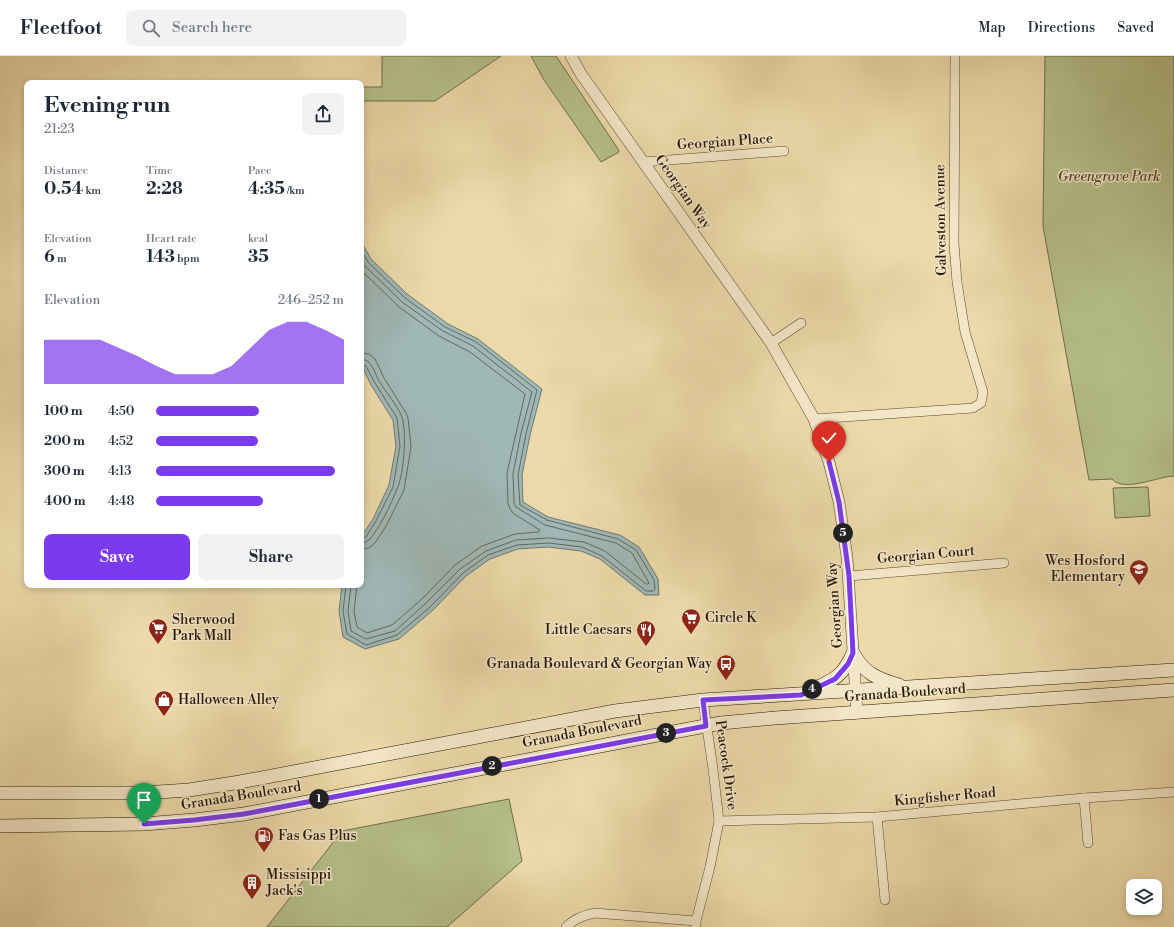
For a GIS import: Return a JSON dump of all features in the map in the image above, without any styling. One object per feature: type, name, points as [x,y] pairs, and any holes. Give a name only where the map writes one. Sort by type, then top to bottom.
[{"type":"main road","points":[[853,653],[860,665],[875,677],[906,688]]},
{"type":"main road","points":[[801,695],[835,679],[844,670],[853,653]]},
{"type":"main road","name":"Granada Boulevard","points":[[0,793],[144,793],[190,790],[615,711],[703,700],[801,695],[1174,670]]},
{"type":"main road","name":"Granada Boulevard","points":[[0,826],[144,824],[244,814],[706,726],[775,718],[1174,690]]},
{"type":"street","name":"Georgian Way","points":[[571,56],[734,293],[771,344],[814,418],[829,462],[839,502],[849,576],[857,712]]},
{"type":"street","name":"Galveston Avenue","points":[[814,418],[974,408],[981,403],[983,392],[965,332],[954,252],[955,56]]},
{"type":"street","name":"Georgian Place","points":[[644,162],[784,152]]},
{"type":"street","points":[[771,344],[802,323]]},
{"type":"street","name":"Georgian Court","points":[[849,576],[1004,563]]},
{"type":"street","name":"Peacock Drive","points":[[696,924],[710,867],[719,821],[703,700]]},
{"type":"street","name":"Kingfisher Road","points":[[719,821],[877,817],[1084,798],[1174,792]]},
{"type":"street","points":[[1084,798],[1088,843]]},
{"type":"street","points":[[877,817],[886,900]]},
{"type":"street","points":[[566,927],[586,914],[595,913],[696,924]]},
{"type":"green space","points":[[382,56],[501,56],[435,101],[364,101],[364,87],[382,87]]},
{"type":"green space","points":[[531,56],[556,56],[619,152],[601,162],[544,80]]},
{"type":"green space","name":"Greengrove Park","points":[[1045,56],[1174,56],[1174,476],[1133,484],[1117,483],[1112,479],[1089,480],[1043,226]]},
{"type":"green space","points":[[1148,487],[1150,516],[1115,518],[1113,488]]},
{"type":"green space","points":[[509,799],[522,861],[447,927],[267,927],[342,831]]},
{"type":"water","points":[[364,247],[371,259],[407,294],[448,324],[478,339],[542,389],[530,435],[522,475],[523,502],[548,517],[620,535],[639,547],[658,579],[659,595],[645,595],[600,559],[581,551],[548,547],[518,549],[490,559],[466,576],[433,610],[399,639],[365,649],[343,637],[339,611],[342,588],[364,588],[364,532],[373,519],[389,485],[396,446],[393,420],[371,385],[364,370]]},
{"type":"place","name":"Wes Hosford Elementary","points":[[1139,586]]},
{"type":"place","name":"Circle K","points":[[691,635]]},
{"type":"place","name":"Sherwood Park Mall","points":[[158,645]]},
{"type":"place","name":"Little Caesars","points":[[646,647]]},
{"type":"place","name":"Granada Boulevard & Georgian Way","points":[[726,681]]},
{"type":"place","name":"Halloween Alley","points":[[164,717]]},
{"type":"place","name":"Fas Gas Plus","points":[[264,853]]},
{"type":"place","name":"Missisippi Jack's","points":[[252,900]]},
{"type":"route","points":[[144,824],[244,814],[706,726],[703,700],[801,695],[835,679],[844,670],[853,653],[847,557],[839,502],[829,462]]}]
